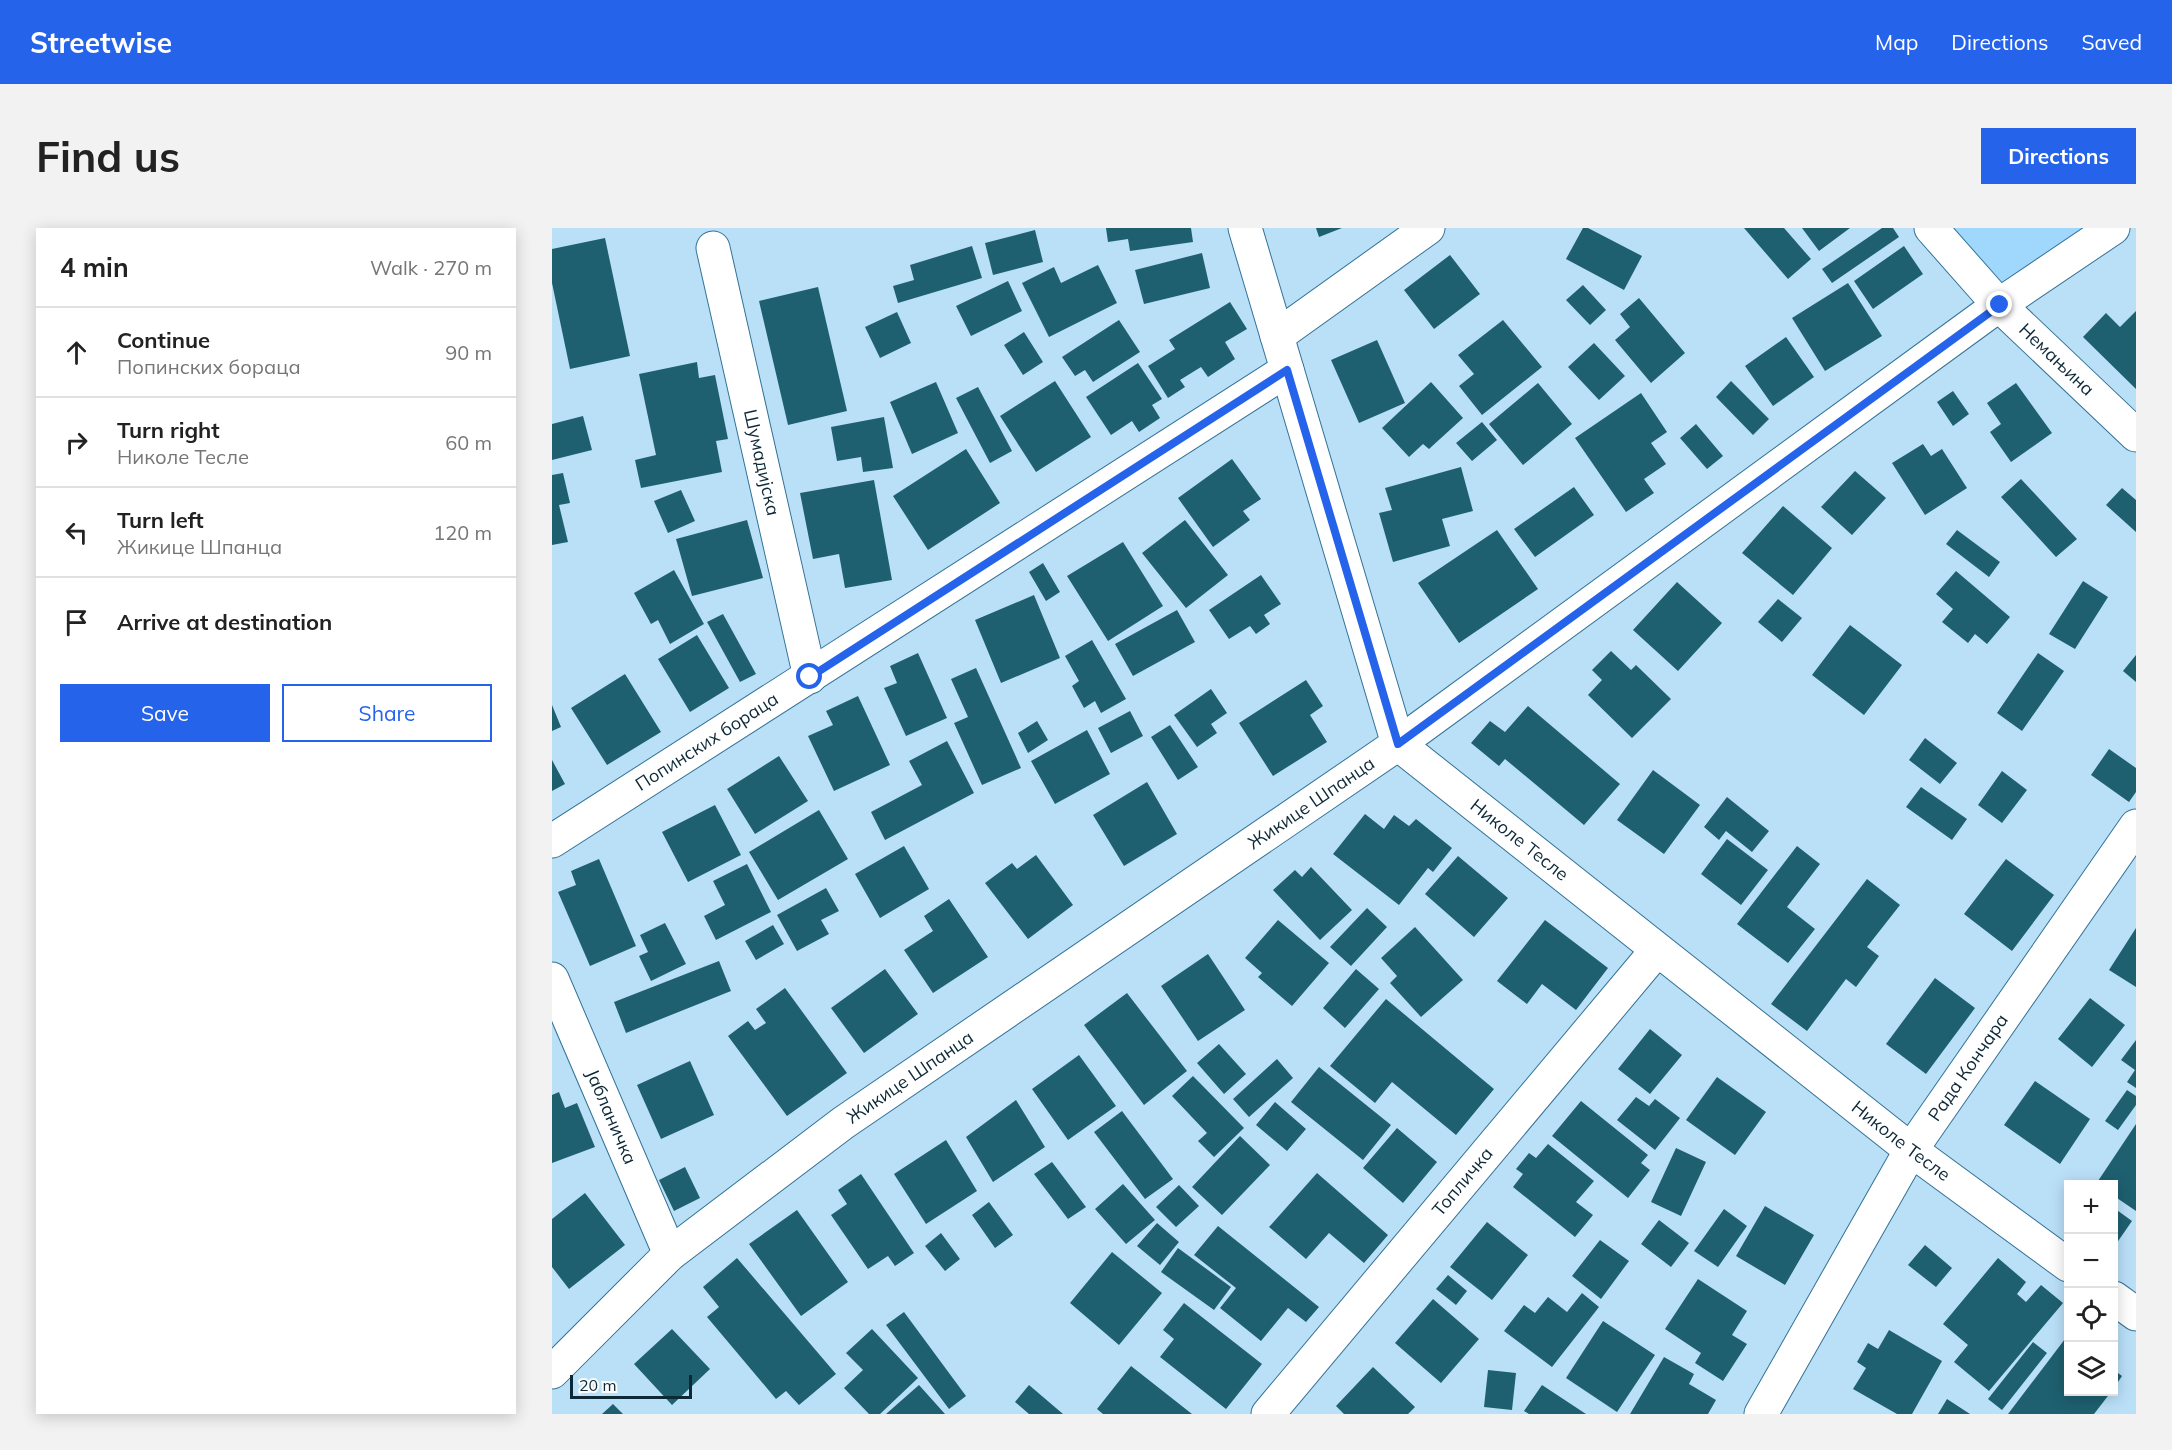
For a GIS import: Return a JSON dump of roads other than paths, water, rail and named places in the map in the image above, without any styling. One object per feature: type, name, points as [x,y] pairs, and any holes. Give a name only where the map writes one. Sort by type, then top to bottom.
[{"type":"street","points":[[1245,228],[1398,744]]},
{"type":"street","points":[[1277,336],[1428,228]]},
{"type":"street","name":"Немањина","points":[[1931,228],[2000,305],[2136,435]]},
{"type":"street","name":"Жикице Шпанца","points":[[552,1372],[670,1254],[843,1123],[1398,744],[2000,305],[2113,228]]},
{"type":"street","name":"Шумадијска","points":[[713,248],[810,677]]},
{"type":"street","name":"Попинских бораца","points":[[552,841],[1287,370]]},
{"type":"street","name":"Николе Тесле","points":[[1398,744],[1911,1150],[2064,1262]]},
{"type":"street","name":"Рада Кончара","points":[[1761,1414],[1911,1150],[2136,826]]},
{"type":"street","name":"Топличка","points":[[1268,1414],[1657,950]]},
{"type":"street","name":"Јабланичка","points":[[552,979],[670,1254]]},
{"type":"street","points":[[2118,1301],[2136,1314]]}]
